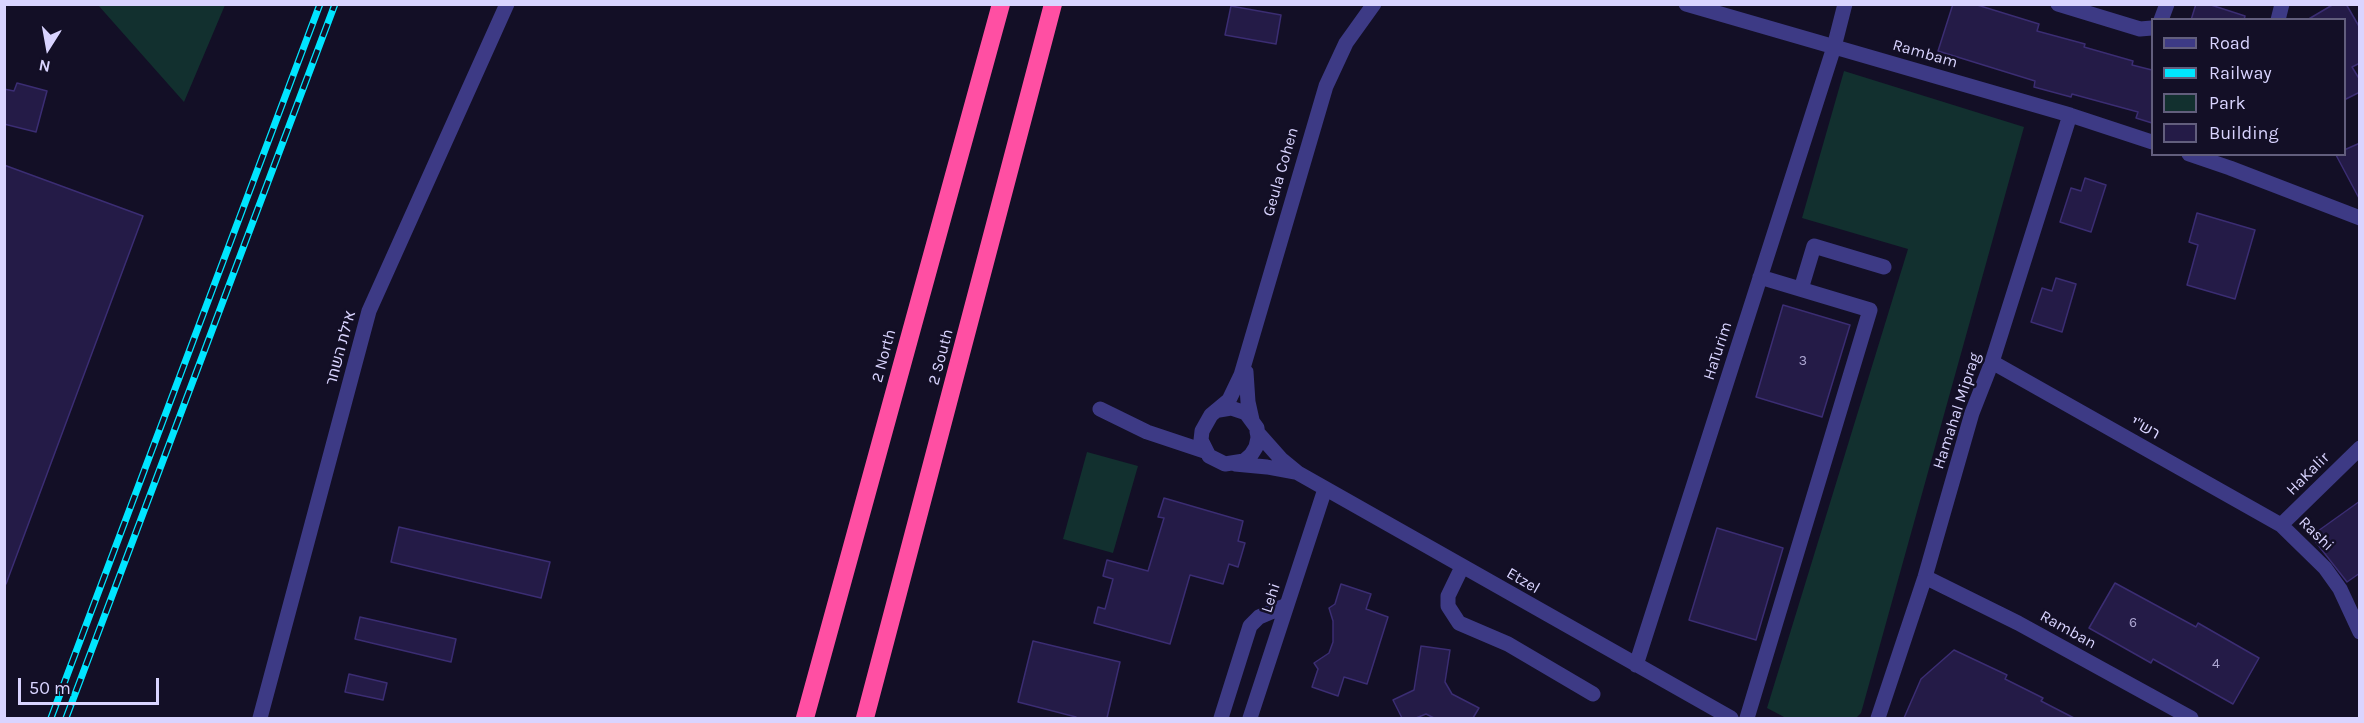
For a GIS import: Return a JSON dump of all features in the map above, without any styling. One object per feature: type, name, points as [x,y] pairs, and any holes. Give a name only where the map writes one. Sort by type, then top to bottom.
[{"type":"highway","name":"2 North","points":[[805,718],[1001,4]]},
{"type":"highway","name":"2 South","points":[[866,718],[1053,4]]},
{"type":"street","name":"אילת השחר","points":[[260,718],[369,311],[507,4]]},
{"type":"street","name":"Geula Cohen","points":[[1219,410],[1236,388],[1246,360],[1326,86],[1346,43],[1374,4]]},
{"type":"street","name":"Rambam","points":[[1686,4],[2070,115],[2151,142]]},
{"type":"street","name":"HaTurim","points":[[1636,665],[1834,47],[1845,4]]},
{"type":"street","points":[[2058,4],[2140,30],[2151,28]]},
{"type":"street","points":[[2162,18],[2168,4]]},
{"type":"street","name":"Hamahal Miprag","points":[[1878,718],[1925,576],[1972,413],[1992,362],[2070,115]]},
{"type":"street","points":[[2202,156],[2232,161],[2360,218]]},
{"type":"street","points":[[1801,289],[1814,246],[1884,267]]},
{"type":"street","points":[[1747,718],[1870,310],[1760,277]]},
{"type":"street","name":"Geula Cohen","points":[[1246,360],[1246,386],[1255,426]]},
{"type":"street","name":"רש\"י","points":[[1992,362],[2281,525]]},
{"type":"street","points":[[1100,409],[1147,432],[1165,438],[1207,452],[1217,461],[1235,464],[1251,455],[1256,447],[1255,426],[1246,413],[1237,409],[1219,410],[1186,434],[1165,438]]},
{"type":"street","points":[[1205,422],[1202,440],[1207,452]]},
{"type":"street","name":"Etzel","points":[[1255,426],[1281,459],[1298,473],[1731,718]]},
{"type":"street","name":"HaKalir","points":[[2281,525],[2360,448]]},
{"type":"street","name":"Etzel","points":[[1235,464],[1298,473]]},
{"type":"street","name":"Lehi","points":[[1250,718],[1325,489]]},
{"type":"street","name":"Rashi","points":[[2281,525],[2325,568],[2340,590],[2360,632]]},
{"type":"street","points":[[1462,567],[1448,596],[1448,606],[1459,623],[1508,644],[1593,694]]},
{"type":"street","name":"Ramban","points":[[1925,576],[2018,623],[2191,718]]},
{"type":"street","points":[[1221,718],[1250,626],[1259,617],[1287,605]]},
{"type":"green space","points":[[98,5],[225,5],[184,102]]},
{"type":"green space","points":[[1844,71],[2024,127],[1861,713],[1856,718],[1786,718],[1767,708],[1908,249],[1802,218]]},
{"type":"green space","points":[[1087,452],[1138,466],[1113,553],[1063,539]]},
{"type":"building","points":[[1953,4],[1974,4],[2039,24],[2037,31],[2085,44],[2084,47],[2133,61],[2132,65],[2151,70],[2151,123],[2136,118],[2138,112],[2072,94],[2071,97],[2034,87],[2035,81],[1938,51]]},
{"type":"building","points":[[2196,4],[2208,4],[2245,16],[2244,18],[2192,18]]},
{"type":"building","points":[[2334,4],[2346,4],[2360,28],[2360,63],[2352,67],[2360,80],[2360,92],[2346,99],[2346,18],[2310,18]]},
{"type":"building","points":[[1231,6],[1281,15],[1276,44],[1225,35]]},
{"type":"building","points":[[17,83],[47,91],[36,132],[4,124],[4,89],[14,91]]},
{"type":"building","points":[[2360,143],[2360,200],[2337,156],[2346,156],[2346,149]]},
{"type":"building","points":[[4,165],[143,216],[6,584],[4,584]]},
{"type":"building","points":[[2085,178],[2106,185],[2091,232],[2060,222],[2071,188],[2081,191]]},
{"type":"building","points":[[2197,213],[2255,230],[2235,299],[2187,285],[2198,245],[2189,242]]},
{"type":"building","points":[[2056,278],[2076,284],[2062,332],[2031,322],[2042,288],[2052,291]]},
{"type":"building","points":[[1783,305],[1850,325],[1822,417],[1756,397]]},
{"type":"building","points":[[1164,498],[1243,521],[1238,541],[1245,543],[1238,567],[1229,564],[1223,584],[1190,575],[1170,644],[1094,623],[1098,607],[1105,609],[1113,579],[1103,576],[1107,560],[1148,571],[1164,518],[1158,517]]},
{"type":"building","points":[[2360,501],[2360,573],[2347,582],[2311,536]]},
{"type":"building","points":[[399,527],[550,562],[541,598],[391,562]]},
{"type":"building","points":[[1717,528],[1783,548],[1756,640],[1689,620]]},
{"type":"building","points":[[2115,583],[2196,627],[2198,623],[2259,658],[2233,704],[2153,659],[2151,663],[2089,628]]},
{"type":"building","points":[[1341,584],[1371,594],[1366,609],[1388,617],[1367,684],[1344,677],[1338,696],[1312,687],[1318,669],[1314,663],[1329,653],[1333,642],[1333,621],[1329,608],[1335,604]]},
{"type":"building","points":[[360,617],[456,639],[451,662],[355,639]]},
{"type":"building","points":[[1033,641],[1120,662],[1107,718],[1075,718],[1018,702]]},
{"type":"building","points":[[1421,646],[1450,650],[1445,682],[1452,694],[1479,708],[1473,718],[1434,718],[1426,714],[1416,718],[1402,718],[1393,700],[1414,690]]},
{"type":"building","points":[[1954,650],[2007,675],[2005,679],[2043,698],[2041,701],[2074,718],[1904,718],[1921,679]]},
{"type":"building","points":[[349,674],[387,683],[383,700],[345,692]]},
{"type":"railway","points":[[51,718],[320,4]]},
{"type":"railway","points":[[66,718],[335,4]]}]
